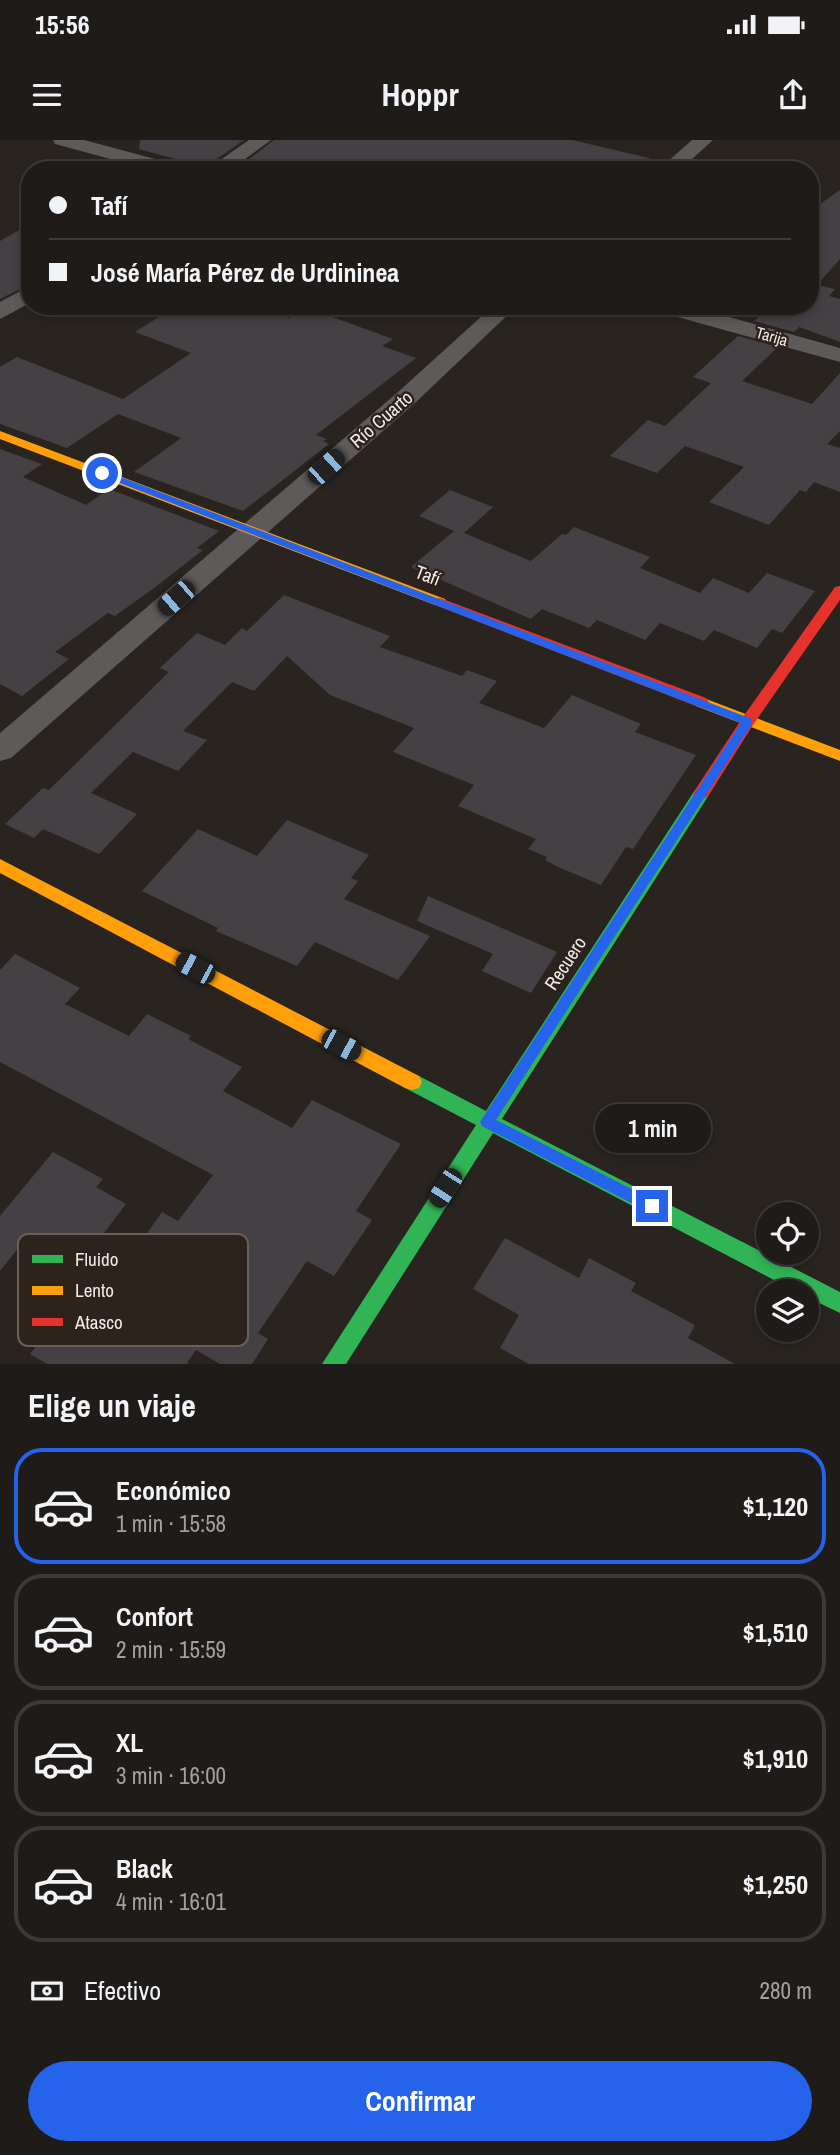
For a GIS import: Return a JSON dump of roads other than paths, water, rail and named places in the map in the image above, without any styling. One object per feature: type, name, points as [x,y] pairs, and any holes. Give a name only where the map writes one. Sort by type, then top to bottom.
[{"type":"street","points":[[62,140],[140,161]]},
{"type":"street","points":[[230,161],[262,140]]},
{"type":"street","points":[[678,161],[704,140]]},
{"type":"street","points":[[0,312],[21,299]]},
{"type":"street","name":"Río Cuarto","points":[[0,750],[407,397],[496,315]]},
{"type":"street","name":"Tarija","points":[[696,315],[840,355]]},
{"type":"street","name":"Tafí","points":[[0,435],[255,530],[840,756]]},
{"type":"street","name":"Recuero","points":[[333,1364],[748,721],[840,590]]},
{"type":"street","points":[[0,865],[487,1122],[840,1303]]}]
